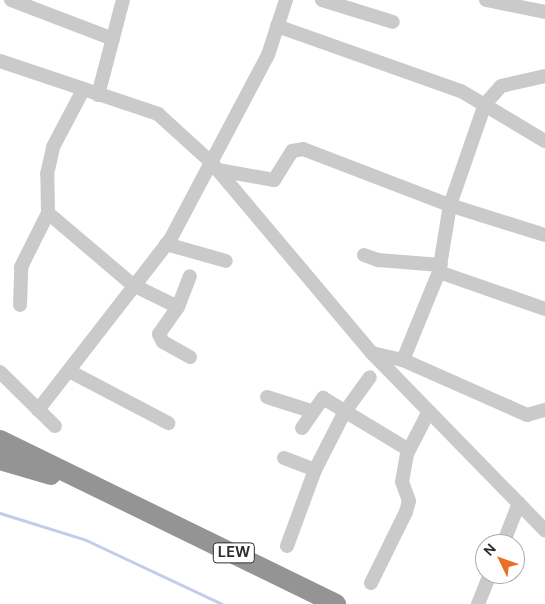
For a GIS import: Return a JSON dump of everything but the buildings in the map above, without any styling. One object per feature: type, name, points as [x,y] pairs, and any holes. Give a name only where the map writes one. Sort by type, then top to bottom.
[{"type":"highway","name":"LEW","points":[[0,440],[336,604]]},
{"type":"highway","name":"LEW","points":[[0,460],[131,503]]},
{"type":"street","points":[[11,0],[113,39]]},
{"type":"street","points":[[98,95],[123,0]]},
{"type":"street","points":[[38,410],[71,372],[133,284],[166,244],[214,166],[268,55],[286,0]]},
{"type":"street","points":[[322,0],[393,22]]},
{"type":"street","points":[[486,0],[545,12]]},
{"type":"street","points":[[277,26],[485,104],[545,141]]},
{"type":"street","points":[[0,61],[158,114],[214,166],[372,353],[545,530]]},
{"type":"street","points":[[403,360],[440,269],[450,205],[485,104],[501,86],[545,76]]},
{"type":"street","points":[[20,305],[21,267],[48,213],[47,174],[53,147],[83,90]]},
{"type":"street","points":[[214,166],[274,180],[292,151],[303,149],[450,205],[545,235]]},
{"type":"street","points":[[48,213],[133,284],[178,307]]},
{"type":"street","points":[[166,244],[226,261]]},
{"type":"street","points":[[364,255],[378,260],[440,269],[545,309]]},
{"type":"street","points":[[190,276],[178,307],[160,339],[190,357]]},
{"type":"street","points":[[372,353],[403,360],[527,415],[545,410]]},
{"type":"street","points":[[0,372],[55,426]]},
{"type":"street","points":[[71,372],[168,422]]},
{"type":"street","points":[[287,546],[316,470],[344,413],[370,377]]},
{"type":"street","points":[[266,397],[312,410]]},
{"type":"street","points":[[302,428],[312,410],[323,398],[344,413],[409,450]]},
{"type":"street","points":[[371,584],[410,501],[402,482],[409,450],[430,411]]},
{"type":"street","points":[[284,458],[316,470]]},
{"type":"street","points":[[507,534],[520,503]]},
{"type":"street","points":[[478,604],[486,584]]},
{"type":"waterway","points":[[0,513],[86,540],[222,604]]}]
